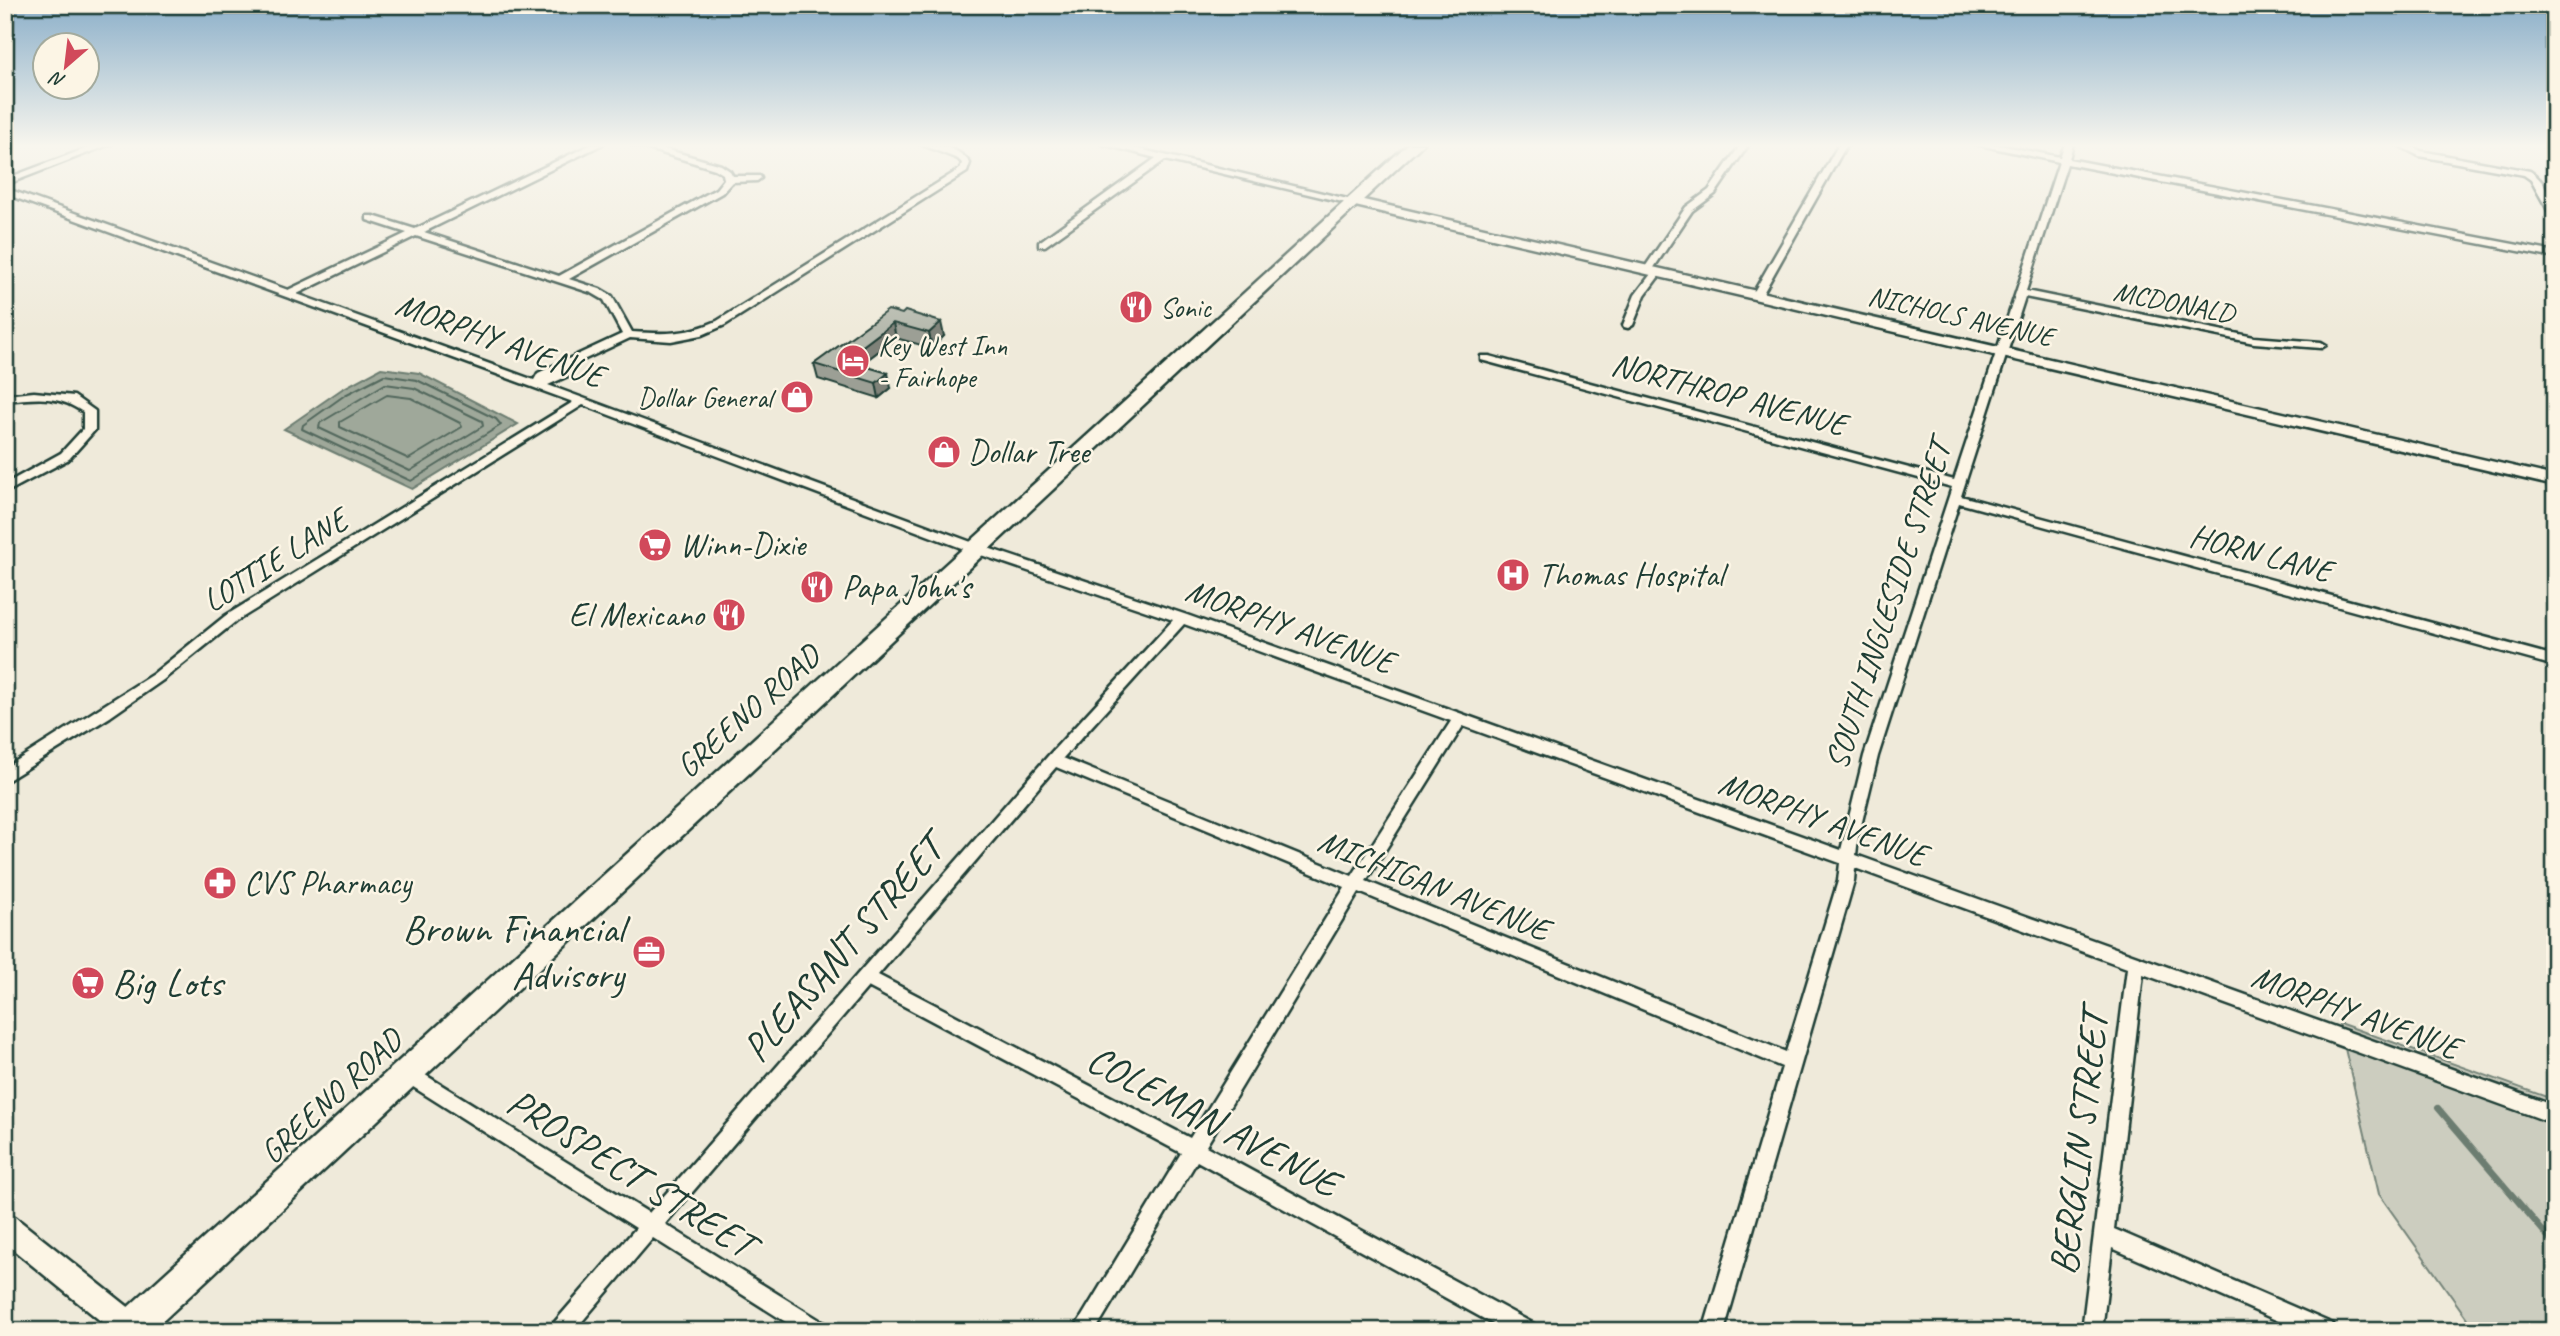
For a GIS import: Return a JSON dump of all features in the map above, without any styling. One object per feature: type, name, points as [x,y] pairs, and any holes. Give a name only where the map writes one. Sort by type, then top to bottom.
[{"type":"main road","name":"GREENO ROAD","points":[[131,1329],[1021,506],[1350,206]]},
{"type":"street","name":"MORPHY AVENUE","points":[[47,206],[537,384],[977,549],[1182,618],[2555,1115]]},
{"type":"street","points":[[288,294],[471,206]]},
{"type":"street","points":[[561,279],[691,206]]},
{"type":"street","points":[[537,384],[554,380],[568,372],[578,360],[628,335],[671,338],[698,333],[721,323],[906,206]]},
{"type":"street","points":[[1042,244],[1095,206]]},
{"type":"street","name":"NICHOLS AVENUE","points":[[1374,206],[2555,481]]},
{"type":"street","points":[[1628,325],[1652,271],[1693,206]]},
{"type":"street","points":[[1757,295],[1807,206]]},
{"type":"street","name":"SOUTH INGLESIDE STREET","points":[[1713,1331],[1846,881],[1850,838],[1871,756],[2049,206]]},
{"type":"street","points":[[2304,206],[2555,255]]},
{"type":"street","points":[[370,218],[561,279],[608,298],[628,335]]},
{"type":"street","name":"MCDONALD","points":[[2020,293],[2254,340],[2321,345]]},
{"type":"street","name":"NORTHROP AVENUE","points":[[1485,358],[1956,491]]},
{"type":"street","points":[[5,398],[69,398],[89,411],[89,430],[65,456],[5,489]]},
{"type":"street","name":"LOTTIE LANE","points":[[5,776],[158,677],[230,619],[582,401]]},
{"type":"street","name":"HORN LANE","points":[[1956,491],[2555,661]]},
{"type":"street","name":"PLEASANT STREET","points":[[560,1331],[1053,760],[1182,618]]},
{"type":"street","points":[[1083,1331],[1355,884],[1460,719]]},
{"type":"street","name":"MICHIGAN AVENUE","points":[[1053,760],[1793,1063]]},
{"type":"street","name":"BERGLIN STREET","points":[[2092,1331],[2136,964]]},
{"type":"street","name":"COLEMAN AVENUE","points":[[865,977],[1193,1149],[1527,1331]]},
{"type":"street","name":"PROSPECT STREET","points":[[408,1074],[819,1331]]},
{"type":"street","points":[[5,1226],[131,1329]]},
{"type":"street","points":[[2103,1234],[2326,1331]]},
{"type":"shaded area","points":[[2339,1023],[2555,1100],[2555,1331],[2476,1331],[2379,1194]]},
{"type":"water","points":[[381,368],[419,373],[518,424],[412,489],[284,429],[342,389]]},
{"type":"building","points":[[888,310],[902,314],[905,311],[941,322],[929,333],[893,323],[844,360],[888,373],[876,383],[814,364]]},
{"type":"waterway","points":[[2438,1108],[2555,1245]]},
{"type":"place","name":"Sonic","points":[[1136,307]]},
{"type":"place","name":"Key West Inn - Fairhope","points":[[853,361]]},
{"type":"place","name":"Dollar General","points":[[797,397]]},
{"type":"place","name":"Dollar Tree","points":[[944,452]]},
{"type":"place","name":"Winn-Dixie","points":[[655,545]]},
{"type":"place","name":"Thomas Hospital","points":[[1513,575]]},
{"type":"place","name":"Papa John's","points":[[817,587]]},
{"type":"place","name":"El Mexicano","points":[[729,615]]},
{"type":"place","name":"CVS Pharmacy","points":[[220,883]]},
{"type":"place","name":"Brown Financial Advisory","points":[[649,952]]},
{"type":"place","name":"Big Lots","points":[[88,983]]}]
